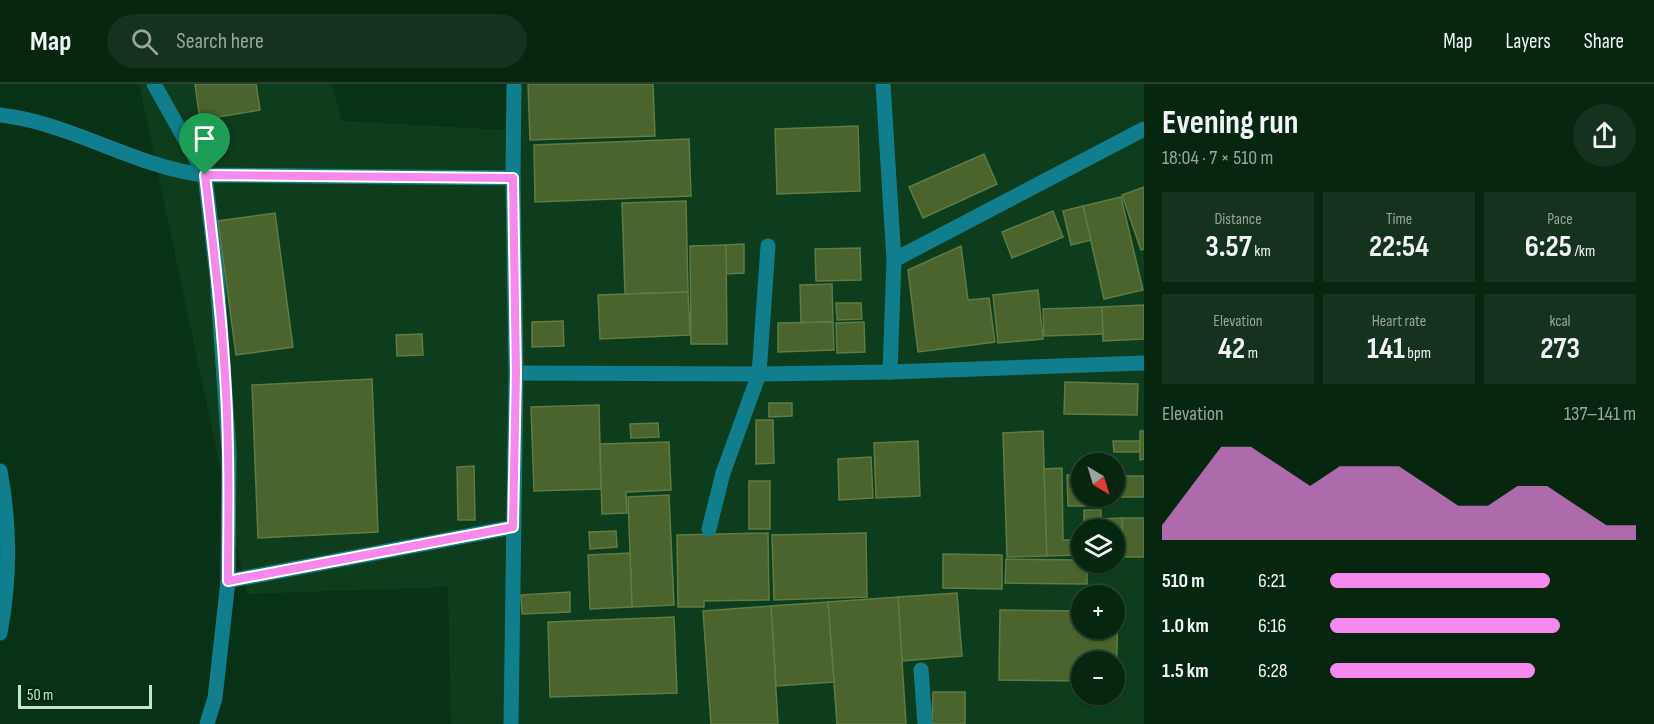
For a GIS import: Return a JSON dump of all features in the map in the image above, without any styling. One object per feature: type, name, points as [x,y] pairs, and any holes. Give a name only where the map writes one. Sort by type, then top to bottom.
[{"type":"street","points":[[154,84],[205,175],[217,276],[227,429],[228,581],[215,698],[207,724]]},
{"type":"street","points":[[511,724],[516,373],[514,84]]},
{"type":"street","points":[[884,84],[894,260],[890,372]]},
{"type":"street","points":[[0,115],[20,117],[91,138],[163,166],[205,175],[513,178]]},
{"type":"street","points":[[894,260],[1144,129]]},
{"type":"street","points":[[709,529],[723,472],[759,374],[768,246]]},
{"type":"street","points":[[516,373],[890,372],[1144,363]]},
{"type":"street","points":[[0,471],[8,550],[4,612],[0,633]]},
{"type":"street","points":[[228,581],[513,527]]},
{"type":"street","points":[[921,670],[926,724]]},
{"type":"shaded area","points":[[139,84],[331,84],[342,121],[505,130],[509,84],[1144,84],[1144,724],[451,724],[448,587],[247,594]]},
{"type":"building","points":[[195,84],[256,84],[260,110],[200,120]]},
{"type":"building","points":[[528,84],[653,84],[655,136],[530,140]]},
{"type":"building","points":[[858,126],[860,191],[777,194],[775,129]]},
{"type":"building","points":[[689,139],[691,196],[535,202],[534,145]]},
{"type":"building","points":[[984,154],[997,184],[923,218],[909,187]]},
{"type":"building","points":[[1144,187],[1144,249],[1141,250],[1122,195]]},
{"type":"building","points":[[1121,197],[1143,290],[1104,299],[1083,206]]},
{"type":"building","points":[[686,201],[688,292],[625,294],[622,203]]},
{"type":"building","points":[[1083,206],[1091,240],[1071,245],[1063,211]]},
{"type":"building","points":[[1053,211],[1063,237],[1012,258],[1002,232]]},
{"type":"building","points":[[275,213],[293,347],[236,355],[218,221]]},
{"type":"building","points":[[744,244],[744,273],[726,274],[726,245]]},
{"type":"building","points":[[726,245],[727,344],[691,344],[690,246]]},
{"type":"building","points":[[961,246],[968,300],[989,298],[995,342],[918,352],[908,270]]},
{"type":"building","points":[[860,248],[861,280],[816,281],[815,249]]},
{"type":"building","points":[[832,284],[833,322],[801,323],[800,285]]},
{"type":"building","points":[[1038,290],[1043,339],[998,343],[993,295]]},
{"type":"building","points":[[688,292],[690,335],[600,339],[598,295]]},
{"type":"building","points":[[836,303],[861,303],[862,319],[837,320]]},
{"type":"building","points":[[1144,305],[1144,339],[1103,341],[1102,307]]},
{"type":"building","points":[[1102,307],[1103,334],[1044,336],[1043,309]]},
{"type":"building","points":[[563,321],[564,346],[532,347],[532,322]]},
{"type":"building","points":[[833,322],[834,350],[778,352],[778,323]]},
{"type":"building","points":[[864,322],[865,352],[837,353],[836,323]]},
{"type":"building","points":[[422,334],[423,355],[397,356],[396,335]]},
{"type":"building","points":[[372,379],[378,532],[258,538],[252,385]]},
{"type":"building","points":[[1065,382],[1138,384],[1137,415],[1064,414]]},
{"type":"building","points":[[769,403],[792,403],[792,416],[769,417]]},
{"type":"building","points":[[599,405],[601,489],[534,491],[531,407]]},
{"type":"building","points":[[756,420],[773,420],[774,463],[756,464]]},
{"type":"building","points":[[658,423],[659,437],[631,438],[630,424]]},
{"type":"building","points":[[1043,431],[1047,556],[1007,557],[1003,433]]},
{"type":"building","points":[[1140,431],[1144,431],[1144,459],[1140,460]]},
{"type":"building","points":[[918,441],[920,496],[876,498],[874,443]]},
{"type":"building","points":[[1113,441],[1140,441],[1140,452],[1114,452]]},
{"type":"building","points":[[669,442],[671,490],[626,492],[627,513],[602,514],[600,444]]},
{"type":"building","points":[[871,457],[873,498],[839,500],[838,459]]},
{"type":"building","points":[[474,466],[475,520],[458,520],[457,467]]},
{"type":"building","points":[[1062,468],[1063,540],[1071,540],[1071,555],[1047,556],[1044,469]]},
{"type":"building","points":[[1067,475],[1071,475],[1071,506],[1068,506]]},
{"type":"building","points":[[1125,476],[1144,476],[1144,497],[1125,497]]},
{"type":"building","points":[[749,481],[770,481],[770,529],[749,529]]},
{"type":"building","points":[[669,495],[674,605],[632,607],[628,497]]},
{"type":"building","points":[[1084,510],[1101,510],[1101,519],[1084,519]]},
{"type":"building","points":[[1144,518],[1144,557],[1125,557],[1125,519],[1122,519]]},
{"type":"building","points":[[616,531],[617,547],[590,549],[589,532]]},
{"type":"building","points":[[768,533],[769,600],[704,601],[704,607],[678,607],[677,535]]},
{"type":"building","points":[[866,533],[867,597],[774,600],[772,535]]},
{"type":"building","points":[[630,553],[632,607],[590,609],[588,555]]},
{"type":"building","points":[[943,554],[1002,555],[1002,589],[943,588]]},
{"type":"building","points":[[1006,559],[1071,560],[1071,573],[1087,573],[1087,584],[1005,583]]},
{"type":"building","points":[[570,592],[570,612],[522,614],[521,595]]},
{"type":"building","points":[[957,593],[962,656],[902,661],[898,597]]},
{"type":"building","points":[[898,597],[906,724],[837,724],[828,602]]},
{"type":"building","points":[[828,602],[834,682],[776,686],[771,606]]},
{"type":"building","points":[[771,606],[778,724],[711,724],[703,611]]},
{"type":"building","points":[[1000,610],[1071,611],[1071,639],[1117,639],[1117,651],[1071,651],[1071,681],[999,680]]},
{"type":"building","points":[[674,617],[677,693],[550,697],[548,622]]},
{"type":"building","points":[[933,692],[965,692],[965,724],[932,724]]},
{"type":"route","points":[[205,175],[513,178],[516,373],[513,527],[228,581],[228,452],[224,373],[217,276],[205,175]]}]
